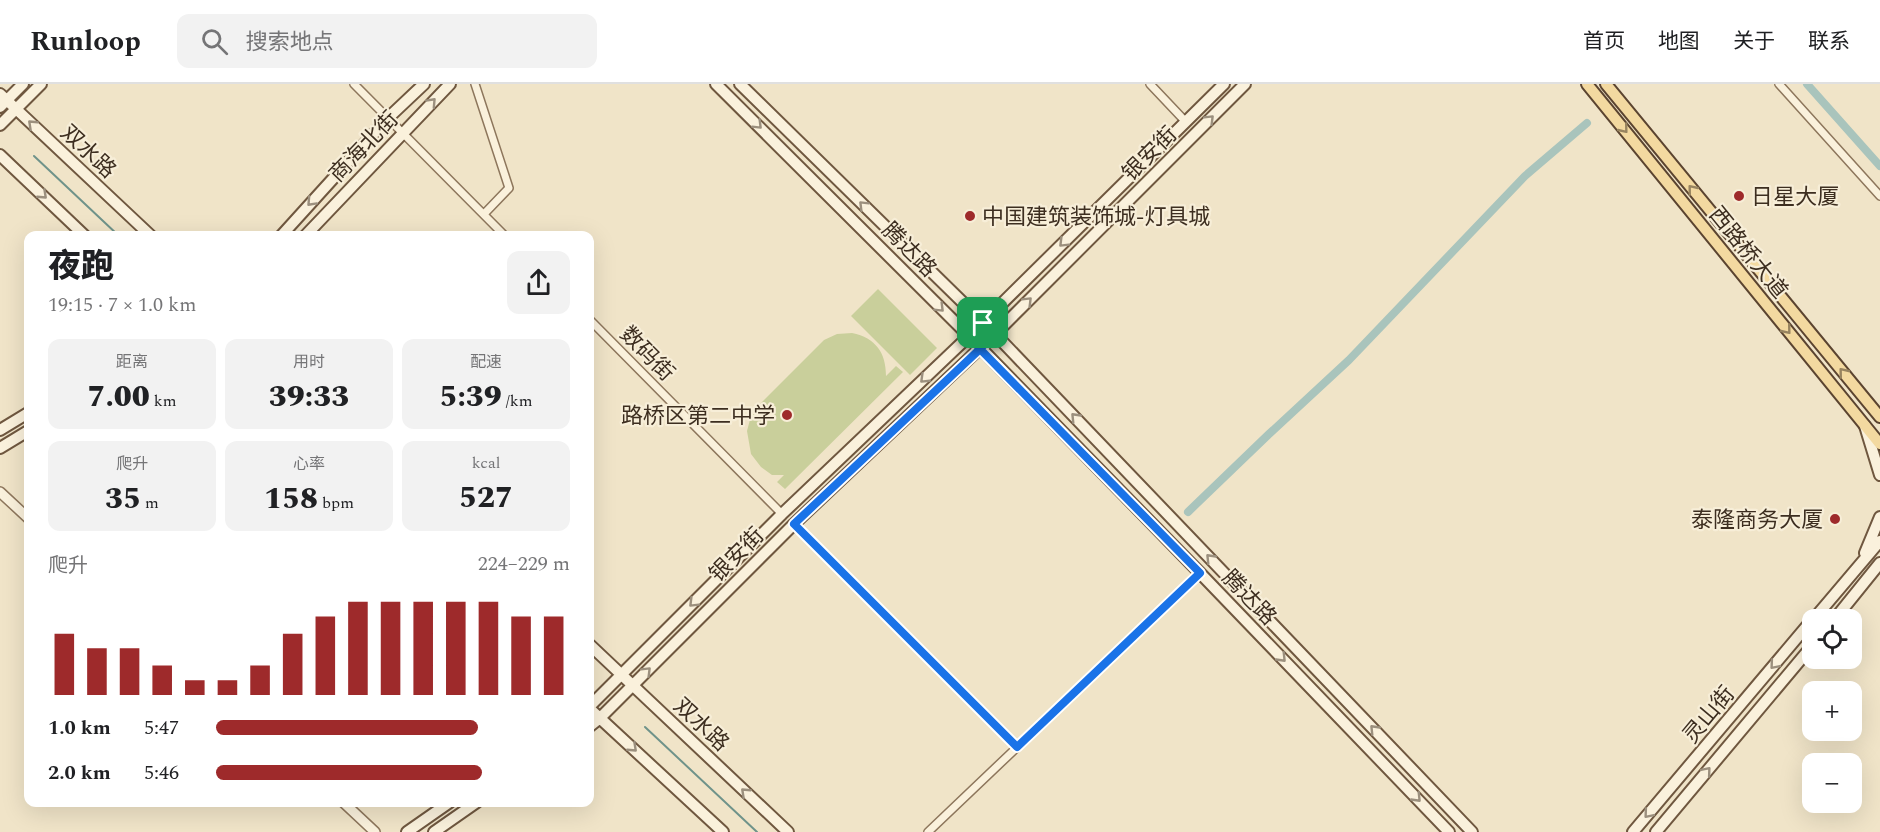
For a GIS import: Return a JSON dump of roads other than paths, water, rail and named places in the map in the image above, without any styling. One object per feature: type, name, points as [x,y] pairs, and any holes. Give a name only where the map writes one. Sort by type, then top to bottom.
[{"type":"main road","points":[[2,100],[23,84]]},
{"type":"main road","points":[[0,125],[41,84]]},
{"type":"main road","name":"商海北街","points":[[286,231],[388,118],[424,84]]},
{"type":"main road","name":"商海北街","points":[[310,231],[450,84]]},
{"type":"main road","name":"腾达路","points":[[716,84],[969,336],[1449,832]]},
{"type":"main road","name":"腾达路","points":[[740,84],[995,334],[1472,832]]},
{"type":"main road","name":"银安街","points":[[594,703],[782,514],[983,323],[1224,84]]},
{"type":"main road","name":"银安街","points":[[594,723],[794,524],[980,349],[1245,84]]},
{"type":"main road","name":"西路桥大道","points":[[1587,84],[1880,444]]},
{"type":"main road","name":"西路桥大道","points":[[1606,84],[1878,414]]},
{"type":"main road","name":"双水路","points":[[2,100],[16,109],[146,231]]},
{"type":"main road","points":[[0,155],[80,231]]},
{"type":"main road","points":[[0,430],[24,415]]},
{"type":"main road","points":[[1865,426],[1880,475]]},
{"type":"main road","points":[[0,448],[24,433]]},
{"type":"main road","points":[[1862,561],[1880,518]]},
{"type":"main road","name":"灵山街","points":[[1821,609],[1880,541]]},
{"type":"main road","points":[[1843,609],[1878,567]]},
{"type":"main road","name":"灵山街","points":[[1633,832],[1802,632]]},
{"type":"main road","name":"双水路","points":[[594,649],[788,832]]},
{"type":"main road","name":"灵山街","points":[[1656,832],[1802,658]]},
{"type":"main road","points":[[594,711],[723,832]]},
{"type":"main road","points":[[407,832],[443,807]]},
{"type":"main road","points":[[434,832],[470,807]]},
{"type":"street","points":[[354,84],[500,231]]},
{"type":"street","points":[[475,84],[509,188],[484,214]]},
{"type":"street","points":[[1150,84],[1185,121]]},
{"type":"street","points":[[1779,84],[1880,196]]},
{"type":"street","name":"数码街","points":[[594,324],[782,514]]},
{"type":"street","points":[[0,492],[24,514]]},
{"type":"street","points":[[794,524],[1017,747]]},
{"type":"street","points":[[928,832],[1200,573]]},
{"type":"street","points":[[348,807],[375,832]]},
{"type":"waterway","points":[[1807,84],[1880,166]]},
{"type":"waterway","points":[[1188,512],[1349,360],[1525,176],[1587,123]]},
{"type":"waterway","points":[[34,156],[114,231]]},
{"type":"waterway","points":[[645,727],[757,832]]},
{"type":"place","name":"日星大厦","points":[[1739,196]]},
{"type":"place","name":"中国建筑装饰城-灯具城","points":[[970,216]]},
{"type":"place","name":"路桥区第二中学","points":[[787,415]]},
{"type":"place","name":"泰隆商务大厦","points":[[1835,519]]}]
